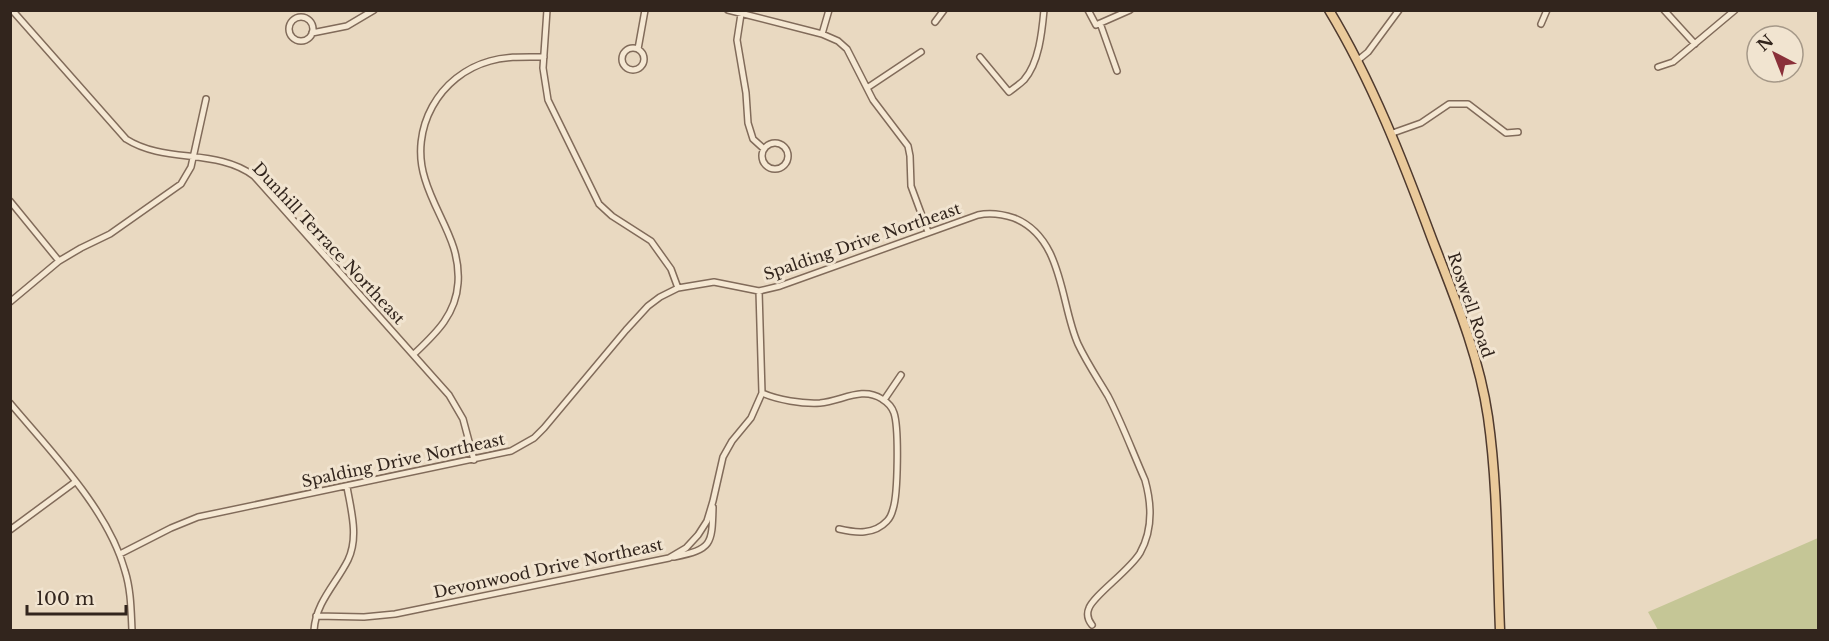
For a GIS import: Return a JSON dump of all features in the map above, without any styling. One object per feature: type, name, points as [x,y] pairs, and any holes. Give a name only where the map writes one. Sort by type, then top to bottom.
[{"type":"main road","name":"Roswell Road","points":[[1329,10],[1357,61],[1390,134],[1471,343],[1482,388],[1492,459],[1500,630]]},
{"type":"street","points":[[14,13],[21,10]]},
{"type":"street","points":[[312,33],[313,26],[308,20],[301,17],[291,23],[290,31],[296,39],[307,39],[312,33],[347,26],[374,10]]},
{"type":"street","points":[[547,10],[543,78],[548,100],[599,204],[612,216],[651,241],[671,269],[678,288]]},
{"type":"street","points":[[638,49],[645,10]]},
{"type":"street","points":[[728,10],[822,34],[838,41],[847,49],[873,100],[908,146],[911,186],[928,232]]},
{"type":"street","points":[[822,34],[829,10]]},
{"type":"street","points":[[935,22],[944,10]]},
{"type":"street","points":[[980,57],[1009,92],[1024,80],[1033,66],[1044,10]]},
{"type":"street","points":[[1088,10],[1096,25],[1130,10]]},
{"type":"street","points":[[1357,61],[1368,52],[1399,10]]},
{"type":"street","points":[[1541,24],[1547,10]]},
{"type":"street","points":[[1664,10],[1695,44]]},
{"type":"street","points":[[1659,67],[1673,62],[1735,10]]},
{"type":"street","name":"Dunhill Terrace Northeast","points":[[14,13],[126,138],[147,149],[232,163],[254,176],[414,354],[458,408],[467,429],[474,459]]},
{"type":"street","points":[[741,14],[736,40],[746,93],[748,123],[753,139],[764,149]]},
{"type":"street","points":[[1100,23],[1117,71]]},
{"type":"street","points":[[631,48],[638,49],[643,54],[644,61],[637,69],[630,69],[624,65],[623,55],[631,48]]},
{"type":"street","points":[[867,88],[921,52]]},
{"type":"street","points":[[414,354],[446,320],[455,302],[458,283],[457,253],[428,190],[422,166],[421,139],[428,113],[447,86],[460,74],[474,67],[506,58],[544,57]]},
{"type":"street","points":[[10,302],[59,261],[110,234],[173,191],[187,176],[194,157],[206,99]]},
{"type":"street","points":[[1390,134],[1421,123],[1449,104],[1468,104],[1506,133],[1518,132]]},
{"type":"street","points":[[771,144],[782,145],[787,152],[786,163],[779,168],[768,167],[762,157],[764,149],[771,144]]},
{"type":"street","points":[[10,201],[59,261]]},
{"type":"street","name":"Spalding Drive Northeast","points":[[120,554],[198,517],[511,451],[534,438],[648,306],[678,288],[714,282],[759,291],[800,280],[978,215],[993,213],[1018,220],[1038,235],[1047,248],[1054,264],[1077,342],[1109,398],[1145,480],[1151,509],[1146,539],[1131,566],[1090,605],[1088,616],[1092,626]]},
{"type":"street","name":"Devonwood Drive Northeast","points":[[316,616],[364,617],[395,614],[669,558],[686,548],[707,521],[723,457],[732,441],[751,418],[762,393],[759,291]]},
{"type":"street","points":[[884,400],[900,375]]},
{"type":"street","points":[[762,393],[810,403],[830,402],[864,393],[874,394],[892,409],[896,420],[897,469],[893,510],[886,522],[873,530],[861,532],[839,529]]},
{"type":"street","points":[[10,403],[75,482],[104,522],[120,554],[129,591],[132,630]]},
{"type":"street","points":[[10,530],[75,482]]},
{"type":"street","points":[[314,630],[320,605],[349,558],[354,534],[347,487]]},
{"type":"street","points":[[669,558],[696,553],[708,544],[712,533],[713,501]]},
{"type":"green space","points":[[1818,538],[1818,630],[1658,630],[1648,612]]}]
